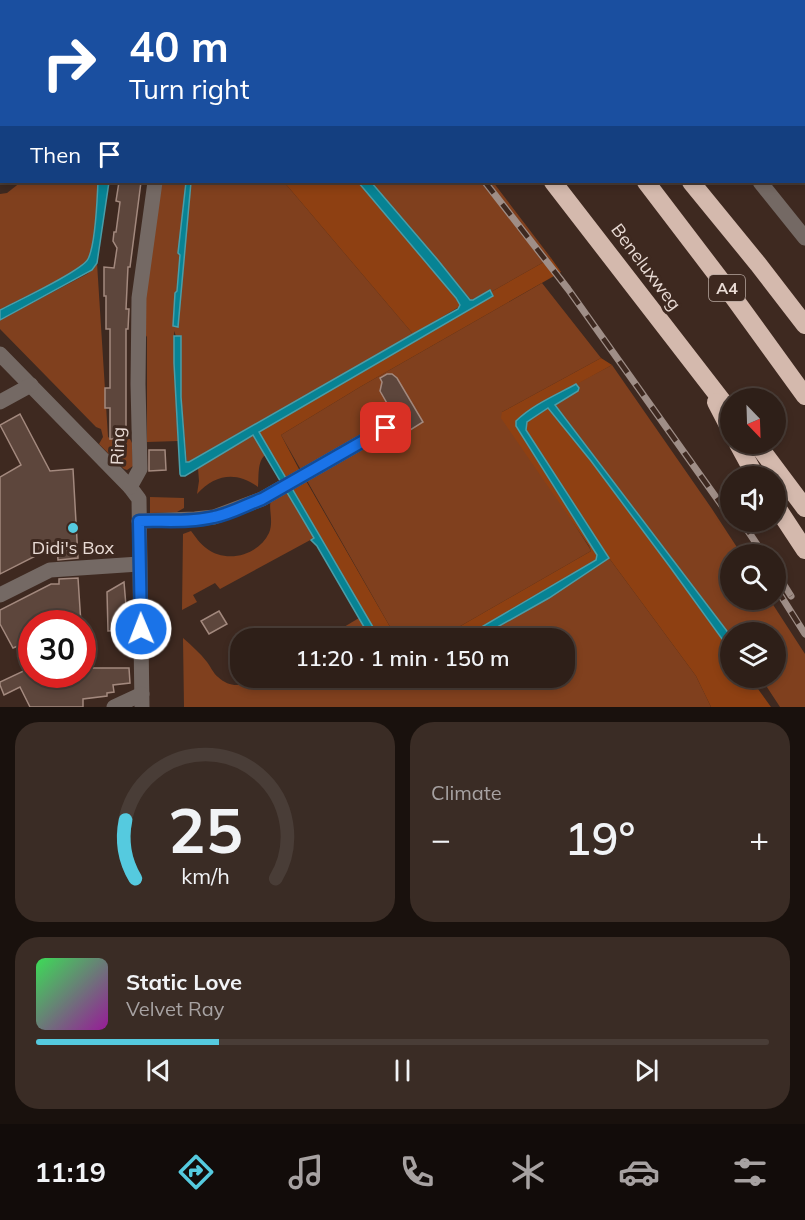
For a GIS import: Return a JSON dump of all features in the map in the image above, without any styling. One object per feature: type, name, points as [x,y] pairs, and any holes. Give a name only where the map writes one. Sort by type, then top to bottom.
[{"type":"highway","name":"Beneluxweg","points":[[555,183],[720,399]]},
{"type":"highway","name":"A4","points":[[647,183],[805,396]]},
{"type":"highway","name":"A4","points":[[692,183],[805,325]]},
{"type":"highway","name":"Beneluxweg","points":[[704,379],[720,410]]},
{"type":"highway","points":[[764,454],[805,508]]},
{"type":"highway","points":[[786,521],[805,550]]},
{"type":"street","name":"Ring","points":[[142,700],[139,499],[130,487],[140,469],[139,298],[155,183]]},
{"type":"street","points":[[761,183],[805,238]]},
{"type":"street","points":[[0,354],[130,487]]},
{"type":"street","points":[[0,402],[31,385]]},
{"type":"street","points":[[139,521],[214,517],[262,499],[386,428]]},
{"type":"street","points":[[0,595],[50,570],[139,564]]},
{"type":"street","points":[[114,707],[142,700]]},
{"type":"shaded area","points":[[20,183],[98,183],[96,222],[88,259],[74,271],[0,310],[0,194],[7,193]]},
{"type":"shaded area","points":[[159,183],[186,183],[175,293],[174,326],[178,326],[191,183],[285,183],[413,334],[187,463],[181,397],[181,336],[176,336],[174,331],[178,441],[147,442],[147,337],[143,331],[143,307]]},
{"type":"shaded area","points":[[285,183],[359,183],[460,305],[413,334]]},
{"type":"shaded area","points":[[372,183],[494,183],[551,258],[491,292],[471,300]]},
{"type":"shaded area","points":[[551,258],[561,272],[281,435],[300,471],[286,479],[259,432],[493,296],[491,292]]},
{"type":"shaded area","points":[[97,263],[108,437],[130,439],[133,466],[127,470],[99,444],[103,437],[101,429],[96,427],[0,329],[0,320],[87,274]]},
{"type":"shaded area","points":[[542,283],[601,358],[502,412],[591,551],[457,628],[391,628],[281,435]]},
{"type":"shaded area","points":[[601,358],[612,365],[535,407],[516,422],[516,426],[598,555],[596,560],[480,628],[457,628],[591,551],[501,418],[502,412]]},
{"type":"shaded area","points":[[612,365],[720,521],[720,532],[727,532],[735,544],[720,544],[720,610],[776,610],[784,622],[720,622],[555,405],[578,391],[576,384]]},
{"type":"shaded area","points":[[548,408],[591,461],[670,567],[720,636],[720,688],[757,688],[771,707],[711,707],[696,676],[609,558],[526,430],[527,422]]},
{"type":"shaded area","points":[[253,435],[265,455],[260,466],[258,487],[242,479],[226,477],[211,482],[197,494],[198,468]]},
{"type":"shaded area","points":[[305,479],[391,628],[374,628],[291,487]]},
{"type":"shaded area","points":[[286,490],[314,538],[220,589],[215,583],[193,595],[197,602],[182,610],[183,534],[191,531],[204,546],[223,556],[250,552],[264,541],[269,533],[271,501]]},
{"type":"shaded area","points":[[150,497],[184,498],[184,508],[177,512],[150,513]]},
{"type":"shaded area","points":[[609,558],[696,676],[711,707],[184,707],[183,638],[202,656],[216,675],[230,684],[230,688],[575,688],[575,628],[496,628],[549,598]]},
{"type":"shaded area","points":[[359,618],[365,628],[342,628]]},
{"type":"shaded area","points":[[786,625],[805,654],[805,707],[780,707],[768,688],[786,688]]},
{"type":"water","points":[[98,183],[109,183],[97,263],[92,270],[0,320],[0,310],[74,271],[88,259],[97,210]]},
{"type":"water","points":[[186,183],[191,183],[178,327],[173,326],[180,255],[178,253]]},
{"type":"water","points":[[359,183],[372,183],[470,300],[490,290],[493,296],[259,432],[374,628],[365,628],[317,546],[311,540],[314,538],[253,435],[185,476],[181,476],[174,336],[181,336],[181,397],[186,462],[189,462],[458,309],[460,305]]},
{"type":"water","points":[[576,384],[579,388],[578,391],[555,405],[720,622],[720,636],[591,461],[548,408],[527,422],[526,430],[609,558],[549,598],[496,628],[480,628],[596,560],[597,555],[516,426],[516,421],[544,401]]},
{"type":"building","points":[[119,183],[141,183],[130,267],[128,267],[126,439],[110,439],[110,408],[105,408],[105,388],[110,388],[110,329],[106,329],[104,267],[114,268],[117,248],[113,241],[120,202],[116,201]]},
{"type":"building","points":[[392,374],[397,378],[423,422],[407,432],[380,391],[382,382],[380,378]]},
{"type":"building","points":[[20,414],[50,471],[73,469],[78,558],[58,560],[57,545],[0,574],[0,477],[21,465],[0,425]]},
{"type":"building","points":[[149,450],[165,450],[166,470],[149,471]]},
{"type":"building","points":[[78,578],[80,610],[18,610],[18,646],[13,648],[0,624],[0,610],[51,584],[59,584],[59,579]]},
{"type":"building","points":[[124,582],[128,630],[108,631],[107,592]]},
{"type":"building","points":[[219,611],[227,624],[209,634],[201,621]]},
{"type":"building","points":[[96,668],[129,668],[130,683],[113,685],[114,692],[107,693],[107,696],[83,699],[83,707],[30,707],[20,688],[96,688]]},
{"type":"building","points":[[18,674],[18,688],[4,695],[0,682]]},
{"type":"railway","points":[[486,183],[568,289],[720,503]]},
{"type":"railway","points":[[749,532],[757,544]]},
{"type":"railway","points":[[786,588],[791,596]]},
{"type":"railway","points":[[786,604],[805,634]]},
{"type":"place","name":"Didi's Box","points":[[73,528]]},
{"type":"route","points":[[141,629],[139,521],[214,517],[262,499],[386,428]]}]
